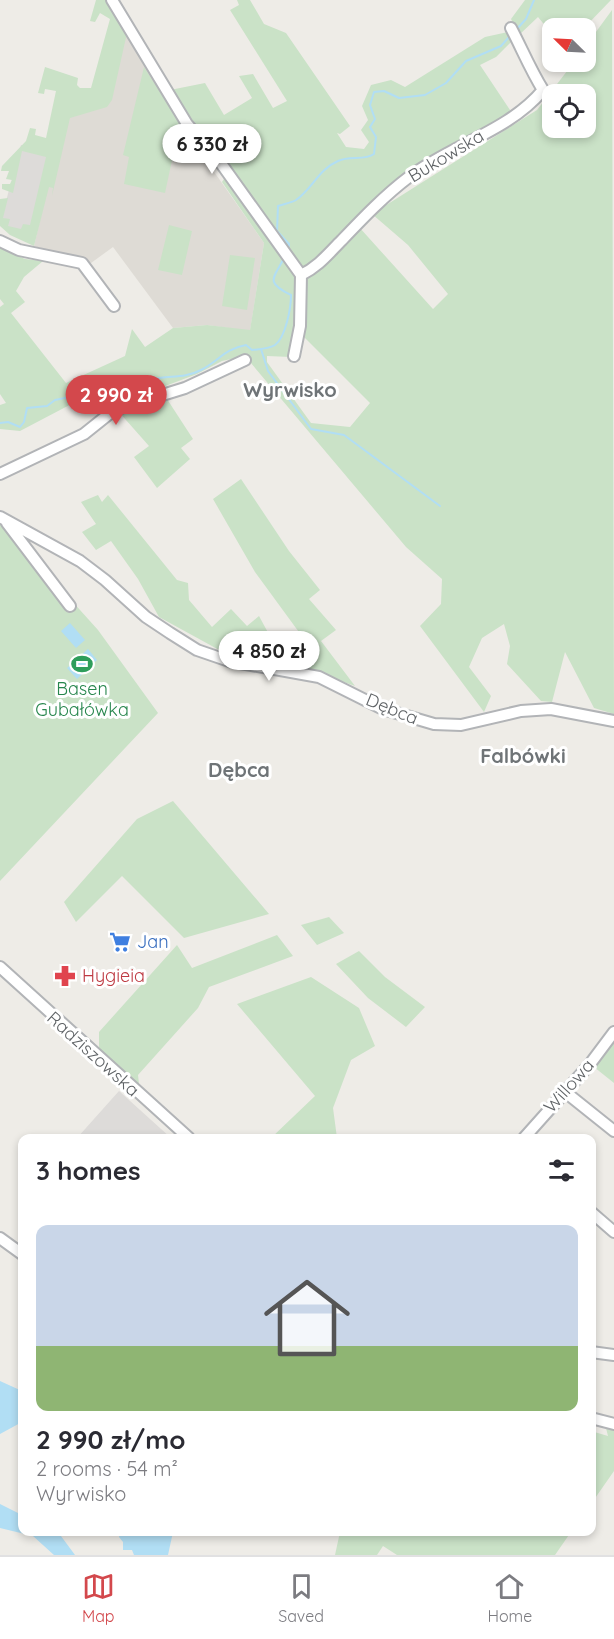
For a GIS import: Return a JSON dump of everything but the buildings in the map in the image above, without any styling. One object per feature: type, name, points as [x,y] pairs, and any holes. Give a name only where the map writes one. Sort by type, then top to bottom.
[{"type":"street","points":[[112,0],[188,124],[220,162],[271,237],[301,275],[300,326],[294,356]]},
{"type":"street","name":"Bukowska","points":[[301,275],[318,267],[375,207],[410,176],[509,119],[534,101],[543,90],[525,62],[522,47],[513,32]]},
{"type":"street","points":[[0,241],[19,250],[82,263],[114,306]]},
{"type":"street","points":[[0,474],[84,434],[114,410],[185,388],[245,360]]},
{"type":"street","points":[[2,519],[70,606]]},
{"type":"street","name":"Dębca","points":[[2,519],[80,561],[146,617],[197,650],[229,661],[320,677],[383,709],[434,724],[461,725],[542,709],[614,721]]},
{"type":"street","name":"Radziszowska","points":[[0,967],[185,1134]]},
{"type":"street","name":"Willowa","points":[[527,1134],[590,1064],[614,1032]]},
{"type":"street","points":[[564,1091],[614,1131]]},
{"type":"street","points":[[596,1216],[614,1232]]},
{"type":"street","points":[[0,1238],[18,1251]]},
{"type":"street","points":[[596,1353],[614,1355]]},
{"type":"street","points":[[596,1419],[614,1424]]},
{"type":"shaded area","points":[[124,30],[184,129],[264,243],[250,331],[207,325],[173,328],[113,247],[91,263],[34,246],[64,116],[104,104]]},
{"type":"shaded area","points":[[21,145],[53,148],[34,229],[21,230],[9,229],[1,220]]},
{"type":"shaded area","points":[[119,1091],[167,1134],[81,1134]]},
{"type":"green space","points":[[96,0],[109,0],[127,33],[112,100],[107,107],[70,118],[52,196],[53,188],[49,187],[34,246],[10,235],[0,226],[0,199],[8,198],[3,218],[10,219],[8,226],[21,229],[23,224],[30,225],[46,157],[22,151],[13,193],[2,189],[2,184],[10,184],[12,180],[6,179],[9,171],[1,171],[2,166],[26,141],[30,128],[36,129],[35,135],[46,138],[56,91],[45,89],[44,94],[38,93],[45,67],[78,78],[77,85],[80,88],[91,88],[110,19],[100,13],[95,22],[90,21]]},
{"type":"green space","points":[[237,0],[250,0],[264,24],[286,33],[350,126],[340,134],[337,133],[346,147],[364,149],[369,142],[361,130],[368,120],[362,106],[371,85],[391,80],[405,87],[485,37],[508,32],[513,40],[496,57],[480,65],[512,113],[445,148],[420,165],[308,268],[302,267],[170,90],[205,83],[224,115],[252,98],[239,76],[253,74],[273,108],[287,101],[230,10],[239,5]]},
{"type":"green space","points":[[525,0],[611,0],[594,18],[542,18],[542,22],[538,17],[519,35],[511,19]]},
{"type":"green space","points":[[612,10],[614,714],[594,708],[565,652],[552,702],[541,701],[507,664],[510,646],[504,624],[482,638],[469,667],[491,696],[484,712],[420,626],[441,604],[442,579],[406,547],[245,356],[222,361],[197,374],[110,407],[81,399],[20,431],[0,429],[0,405],[6,403],[0,394],[0,307],[4,304],[0,299],[0,248],[25,259],[43,261],[24,277],[16,291],[25,302],[11,313],[66,383],[125,356],[132,329],[145,347],[173,328],[207,325],[250,330],[264,243],[222,182],[226,176],[298,277],[297,322],[291,357],[267,356],[267,362],[311,423],[350,427],[370,403],[302,335],[304,278],[319,271],[359,227],[433,309],[448,294],[408,245],[372,214],[537,110],[542,104],[542,138],[596,138],[596,84],[557,84],[566,72],[596,72],[596,32]]},
{"type":"green space","points":[[144,67],[180,123],[165,193],[124,184],[129,157],[123,155]]},
{"type":"green space","points":[[169,225],[192,231],[182,275],[158,270]]},
{"type":"green space","points":[[230,255],[255,258],[247,310],[222,306]]},
{"type":"green space","points":[[167,399],[193,439],[181,448],[190,459],[157,488],[134,457],[149,446],[118,411]]},
{"type":"green space","points":[[241,479],[289,551],[320,590],[309,599],[336,630],[321,641],[355,686],[327,676],[284,666],[284,662],[303,663],[312,650],[255,572],[213,499]]},
{"type":"green space","points":[[98,495],[102,502],[108,495],[177,580],[188,583],[189,600],[212,627],[231,609],[247,626],[259,616],[284,662],[221,651],[159,617],[138,579],[111,541],[96,550],[82,532],[96,524],[81,502]]},
{"type":"green space","points":[[0,521],[98,630],[158,713],[0,881]]},
{"type":"green space","points":[[173,801],[269,914],[184,938],[122,876],[76,922],[64,902],[137,819]]},
{"type":"green space","points":[[329,917],[344,933],[317,945],[301,925]]},
{"type":"green space","points":[[277,935],[293,956],[209,987],[198,1008],[138,1075],[139,1084],[130,1080],[99,1050],[99,1032],[177,945],[192,968]]},
{"type":"green space","points":[[359,951],[385,977],[425,1007],[406,1027],[368,998],[336,964]]},
{"type":"green space","points":[[311,977],[359,1008],[375,1046],[351,1060],[333,1108],[336,1134],[275,1134],[315,1096],[237,1004]]},
{"type":"green space","points":[[614,1038],[614,1083],[594,1067]]},
{"type":"green space","points":[[606,1428],[614,1431],[614,1471],[596,1497],[596,1432],[608,1436]]},
{"type":"green space","points":[[339,1536],[568,1536],[555,1555],[397,1555],[383,1546],[377,1555],[335,1555]]},
{"type":"water","name":"Basen Gubałówka","points":[[70,623],[85,640],[76,648],[61,631]]},
{"type":"water","name":"Basen Gubałówka","points":[[88,649],[97,660],[77,679],[67,668]]},
{"type":"water","points":[[0,1381],[18,1389],[18,1424],[0,1434]]},
{"type":"water","points":[[0,1504],[18,1513],[18,1532],[0,1528]]},
{"type":"water","points":[[33,1536],[61,1536],[75,1555],[54,1555]]},
{"type":"water","points":[[172,1536],[168,1555],[134,1555],[132,1550],[123,1550],[123,1542],[119,1537]]},
{"type":"waterway","points":[[516,30],[526,19],[534,0]]},
{"type":"waterway","points":[[288,249],[289,244],[277,231],[278,206],[296,200],[331,165],[342,159],[374,154],[376,137],[370,127],[375,119],[370,105],[374,92],[384,91],[399,98],[425,95],[446,83],[466,61],[501,46],[510,36]]},
{"type":"waterway","points":[[0,423],[8,422],[20,427],[24,422],[27,408],[47,406],[55,400],[80,395],[100,400],[122,391],[136,391],[151,380],[192,374],[238,347],[246,345],[252,350],[275,345],[285,329],[291,300],[291,295],[274,283],[275,275],[284,258]]},
{"type":"waterway","points":[[261,349],[268,371],[311,429],[344,435],[440,506]]},
{"type":"place","name":"Basen Gubałówka","points":[[82,664]]},
{"type":"place","name":"Jan","points":[[120,942]]},
{"type":"place","name":"Hygieia","points":[[65,976]]},
{"type":"district","name":"Wyrwisko","points":[[290,390]]},
{"type":"district","name":"Falbówki","points":[[523,756]]},
{"type":"district","name":"Dębca","points":[[239,770]]}]
